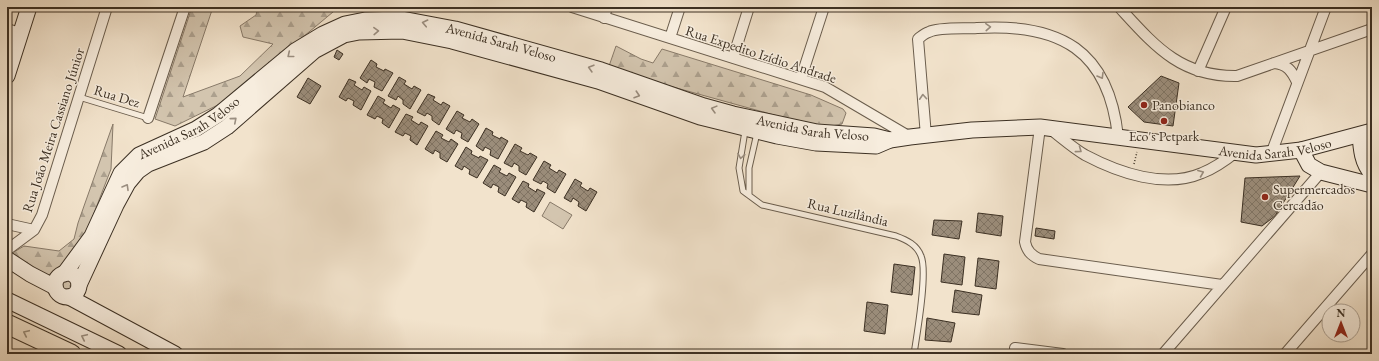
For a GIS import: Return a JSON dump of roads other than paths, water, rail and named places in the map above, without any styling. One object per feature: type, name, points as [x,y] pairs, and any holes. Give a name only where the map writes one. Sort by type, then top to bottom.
[{"type":"highway","points":[[7,324],[71,354]]},
{"type":"main road","points":[[7,76],[13,31],[29,7]]},
{"type":"main road","name":"Avenida Sarah Veloso","points":[[64,274],[92,236],[122,173],[139,155],[196,130],[218,115],[295,51],[325,33],[345,24],[365,20],[402,19],[455,29],[601,70],[753,124],[816,143],[876,146],[890,140],[910,137],[972,130],[1043,127],[1256,155],[1301,150],[1366,133]]},
{"type":"main road","name":"Avenida Sarah Veloso","points":[[74,291],[116,205],[128,183],[138,171],[148,164],[204,142],[227,127],[269,97],[314,51],[344,35],[377,30],[402,31],[452,41],[590,79],[700,117],[753,124]]},
{"type":"main road","points":[[1326,174],[1349,173],[1368,168],[1360,149],[1366,133]]},
{"type":"main road","points":[[1301,150],[1309,165],[1326,174],[1372,185]]},
{"type":"main road","points":[[7,259],[30,274],[55,287],[62,296],[74,291]]},
{"type":"main road","points":[[55,287],[56,279],[64,274],[74,275],[74,291]]},
{"type":"main road","points":[[74,291],[175,354]]},
{"type":"main road","points":[[7,300],[119,354]]},
{"type":"street","name":"Rua João Meira Cassiano Júnior","points":[[7,250],[34,230],[42,215],[107,7]]},
{"type":"street","points":[[148,118],[185,7]]},
{"type":"street","name":"Rua Expedito Izídio Andrade","points":[[572,7],[732,58],[801,78],[825,87],[847,99],[875,118],[910,137]]},
{"type":"street","points":[[604,18],[607,7]]},
{"type":"street","points":[[670,38],[680,7]]},
{"type":"street","points":[[732,58],[749,7]]},
{"type":"street","points":[[801,78],[824,7]]},
{"type":"street","points":[[1119,7],[1163,52],[1175,61],[1198,71],[1221,76],[1236,76],[1372,29]]},
{"type":"street","points":[[1198,71],[1226,7]]},
{"type":"street","points":[[1271,154],[1326,7]]},
{"type":"street","points":[[926,136],[918,39],[930,31],[996,27],[1048,34],[1063,39],[1078,49],[1100,73],[1108,88],[1118,137]]},
{"type":"street","points":[[1274,63],[1280,64],[1292,71],[1297,82]]},
{"type":"street","points":[[1222,285],[1039,260],[1026,250],[1025,242],[1043,127],[1085,154],[1135,175],[1158,180],[1185,178],[1202,174],[1236,152]]},
{"type":"street","points":[[1163,354],[1222,285],[1326,174]]},
{"type":"street","points":[[7,224],[34,230]]},
{"type":"street","points":[[1285,354],[1372,254]]},
{"type":"street","points":[[1014,348],[1063,354]]},
{"type":"lane","name":"Rua Dez","points":[[79,97],[148,118]]},
{"type":"lane","points":[[749,195],[753,124]]},
{"type":"lane","points":[[749,195],[743,191],[739,168],[753,124]]},
{"type":"lane","name":"Rua Luzilândia","points":[[749,195],[762,205],[896,236],[906,240],[916,248],[922,257],[924,265],[922,298],[914,354]]},
{"type":"place","name":"Panobianco","points":[[1144,105]]},
{"type":"place","name":"Eco's Petpark","points":[[1164,121]]},
{"type":"place","name":"Supermercados Cercadão","points":[[1265,197]]}]
